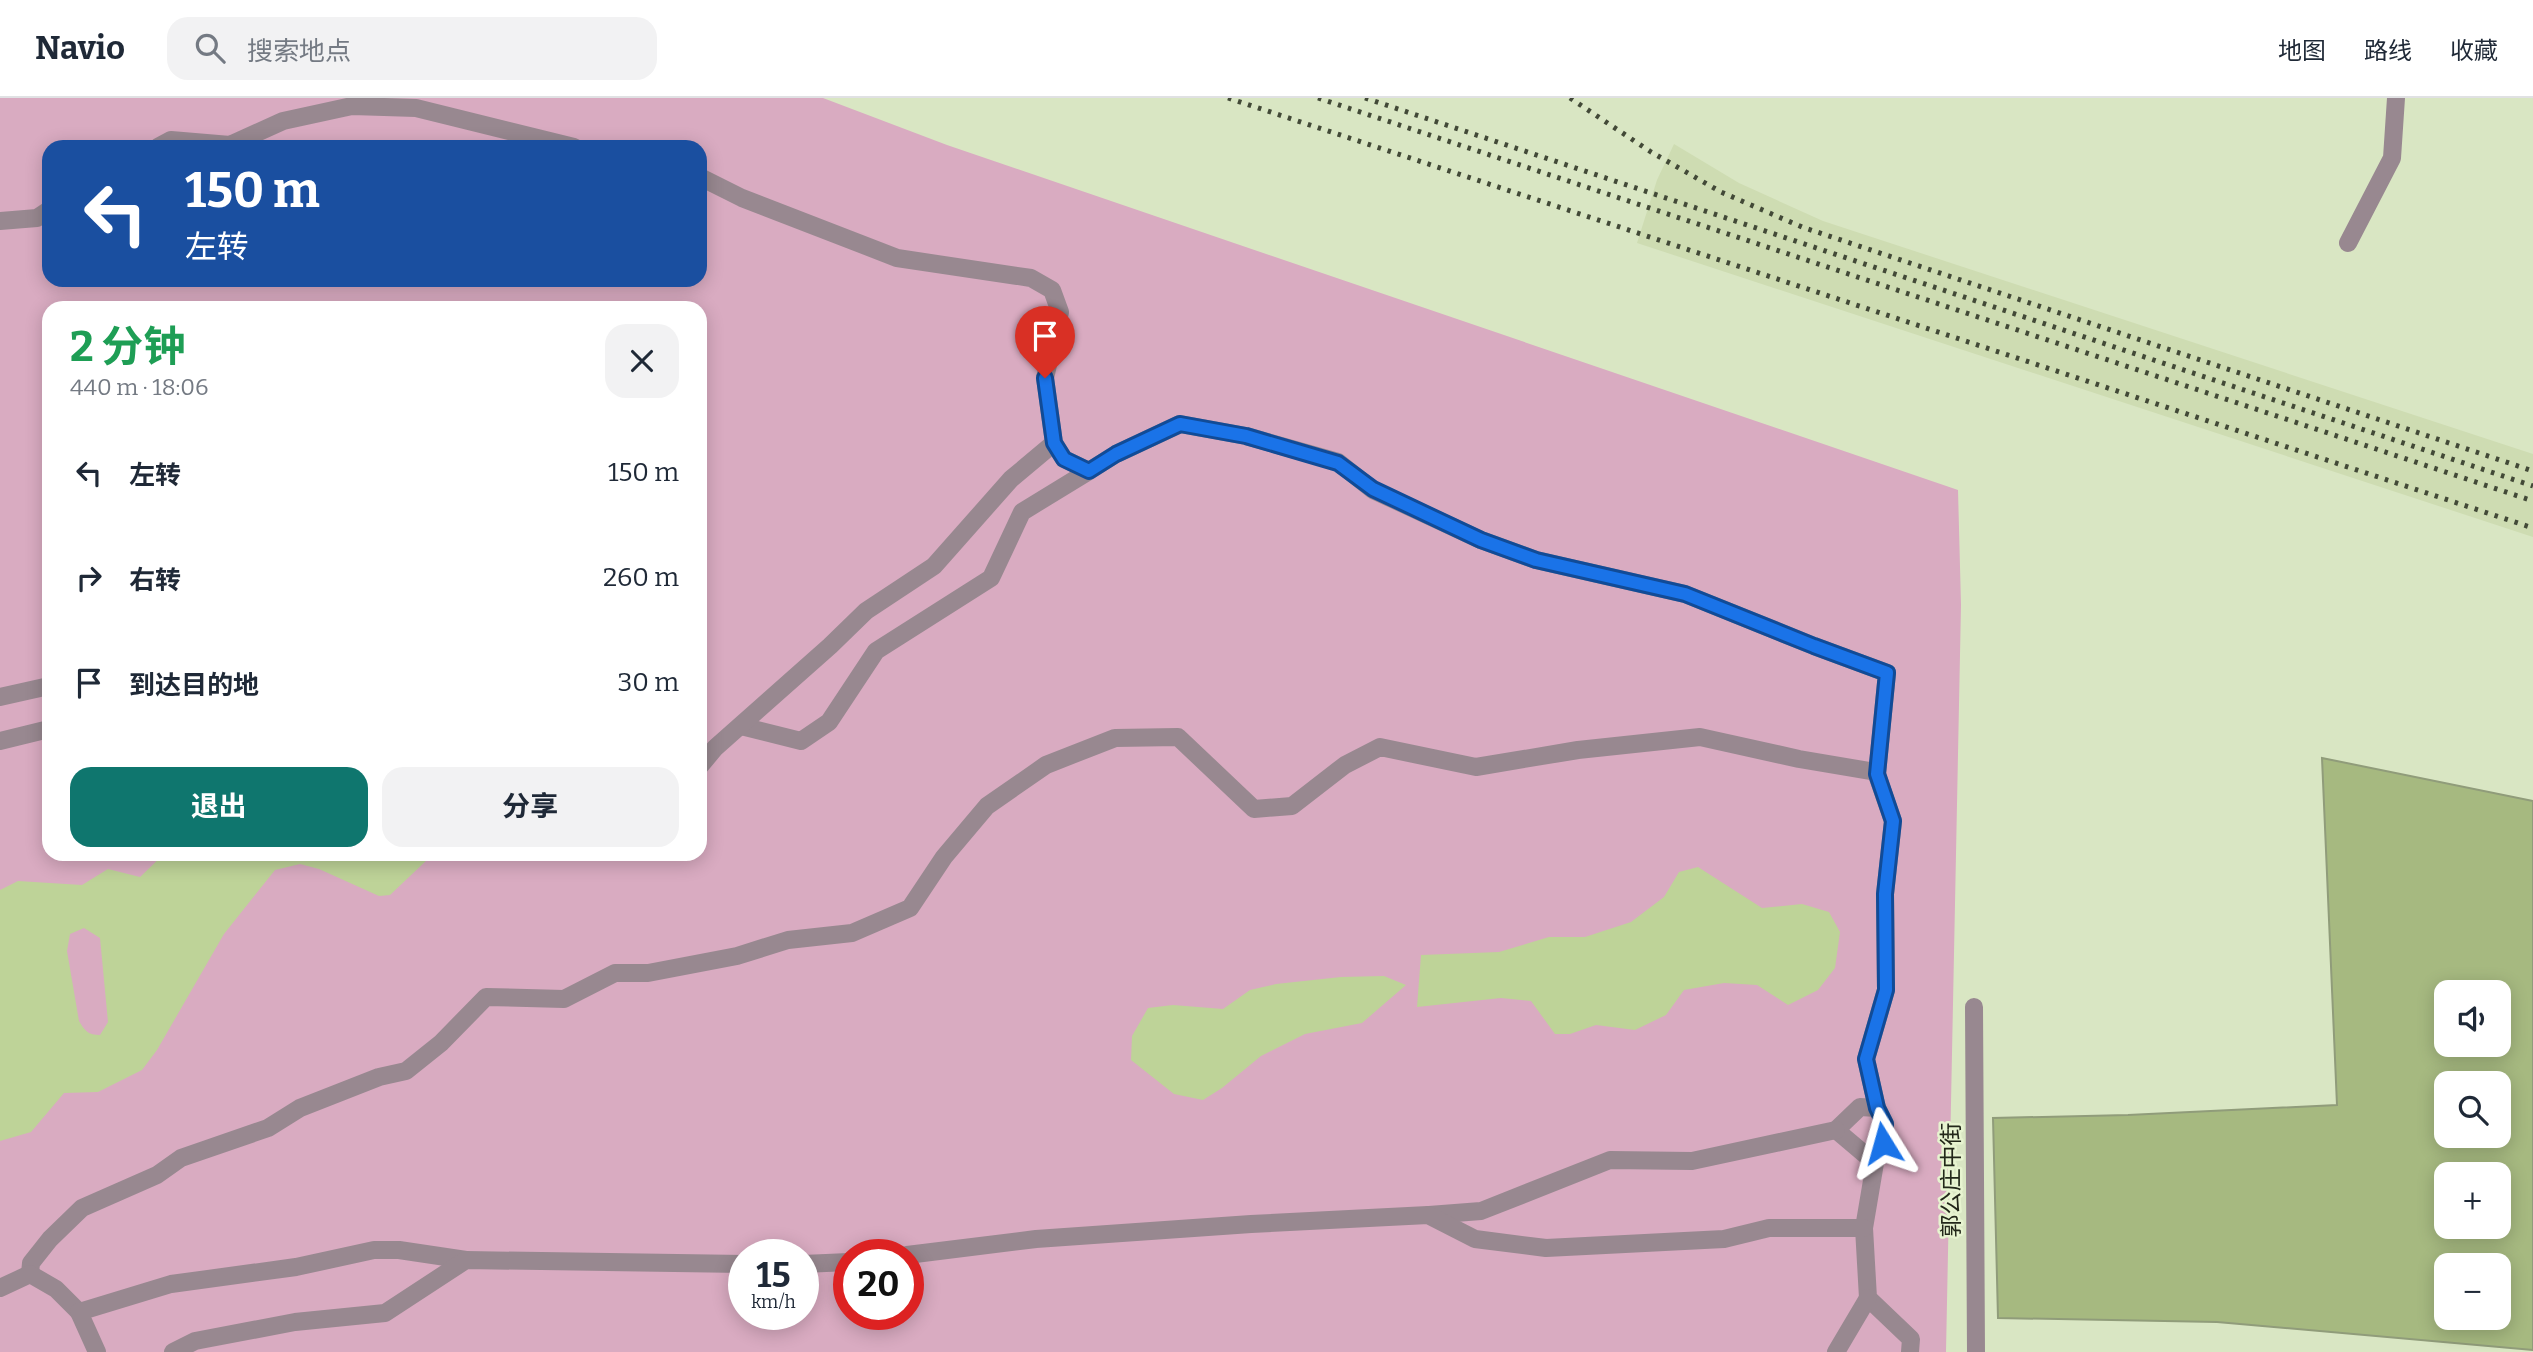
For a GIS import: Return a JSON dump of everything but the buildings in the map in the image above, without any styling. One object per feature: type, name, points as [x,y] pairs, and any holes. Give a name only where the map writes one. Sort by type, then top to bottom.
[{"type":"street","points":[[2348,243],[2392,158],[2400,99]]},
{"type":"street","points":[[241,140],[283,121],[352,106],[416,108],[546,140]]},
{"type":"street","points":[[707,180],[742,198],[897,258],[1031,278],[1052,290],[1060,312],[1045,378],[1054,443],[1064,459],[1089,471]]},
{"type":"street","points":[[0,221],[37,218],[42,215]]},
{"type":"street","points":[[741,726],[801,741],[829,722],[876,651],[991,578],[1022,512],[1116,454],[1180,424],[1246,436],[1338,463],[1373,489],[1481,540],[1536,560],[1685,594],[1887,673],[1877,774],[1893,821],[1885,894],[1886,990],[1866,1059],[1877,1108],[1885,1124],[1864,1228],[1868,1298],[1836,1352]]},
{"type":"street","points":[[707,758],[866,611],[933,566],[1011,479],[1054,443]]},
{"type":"street","points":[[0,697],[42,688]]},
{"type":"street","points":[[0,741],[42,731]]},
{"type":"street","points":[[30,1274],[31,1263],[50,1239],[82,1209],[157,1175],[181,1158],[268,1128],[300,1108],[345,1090],[379,1077],[405,1071],[441,1043],[486,997],[564,999],[615,973],[648,973],[737,956],[788,940],[852,933],[910,908],[944,857],[986,806],[1046,765],[1115,738],[1178,737],[1254,809],[1292,806],[1345,765],[1380,747],[1475,767],[1578,750],[1700,737],[1877,774]]},
{"type":"street","name":"郭公庄中街","points":[[1974,1007],[1976,1352]]},
{"type":"street","points":[[924,1253],[1050,1238],[1480,1211],[1610,1160],[1692,1161],[1836,1130],[1860,1107],[1877,1108]]},
{"type":"street","points":[[1836,1130],[1875,1163]]},
{"type":"street","points":[[1428,1215],[1475,1239],[1546,1248],[1724,1239],[1769,1228],[1864,1228]]},
{"type":"street","points":[[79,1312],[171,1284],[296,1267],[373,1250],[399,1250],[466,1260],[728,1264]]},
{"type":"street","points":[[173,1352],[195,1341],[295,1322],[385,1313],[466,1260]]},
{"type":"street","points":[[0,1288],[30,1274]]},
{"type":"street","points":[[30,1274],[55,1289],[79,1312],[97,1352]]},
{"type":"street","points":[[1868,1298],[1911,1339],[1910,1352]]},
{"type":"shaded area","points":[[0,98],[823,98],[947,145],[1958,490],[1961,605],[1946,1352],[0,1352]]},
{"type":"shaded area","points":[[1674,144],[1739,183],[1823,221],[2533,454],[2533,537],[1637,243],[1657,180]]},
{"type":"shaded area","points":[[157,861],[426,861],[390,895],[379,896],[319,869],[300,864],[275,870],[224,934],[157,1050],[142,1070],[98,1092],[64,1093],[31,1132],[0,1141],[0,890],[18,881],[82,885],[108,869],[140,877]],"holes":[[[84,928],[100,938],[108,1022],[100,1035],[87,1032],[79,1021],[67,951],[70,934]]]},
{"type":"shaded area","points":[[1698,867],[1762,908],[1802,904],[1829,912],[1840,932],[1835,968],[1818,990],[1788,1005],[1757,985],[1724,983],[1684,990],[1666,1015],[1635,1030],[1596,1025],[1570,1034],[1555,1034],[1531,1001],[1501,998],[1417,1007],[1421,955],[1499,952],[1549,937],[1585,937],[1631,922],[1664,897],[1679,872]]},
{"type":"shaded area","points":[[1384,976],[1406,985],[1362,1023],[1305,1034],[1261,1056],[1203,1100],[1174,1094],[1131,1060],[1132,1036],[1148,1008],[1173,1005],[1223,1009],[1250,990],[1276,984],[1341,977]]},
{"type":"railway","points":[[1228,98],[2533,528]]},
{"type":"railway","points":[[1318,98],[2533,501]]},
{"type":"railway","points":[[1365,98],[2533,486]]},
{"type":"railway","points":[[1570,98],[1651,152],[1721,192],[1802,227],[2533,471]]},
{"type":"route","points":[[1045,378],[1054,443],[1064,459],[1089,471],[1116,454],[1180,424],[1246,436],[1338,463],[1373,489],[1481,540],[1536,560],[1685,594],[1887,673],[1877,774],[1893,821],[1885,894],[1886,990],[1866,1059],[1877,1108],[1885,1124],[1883,1143]]}]
